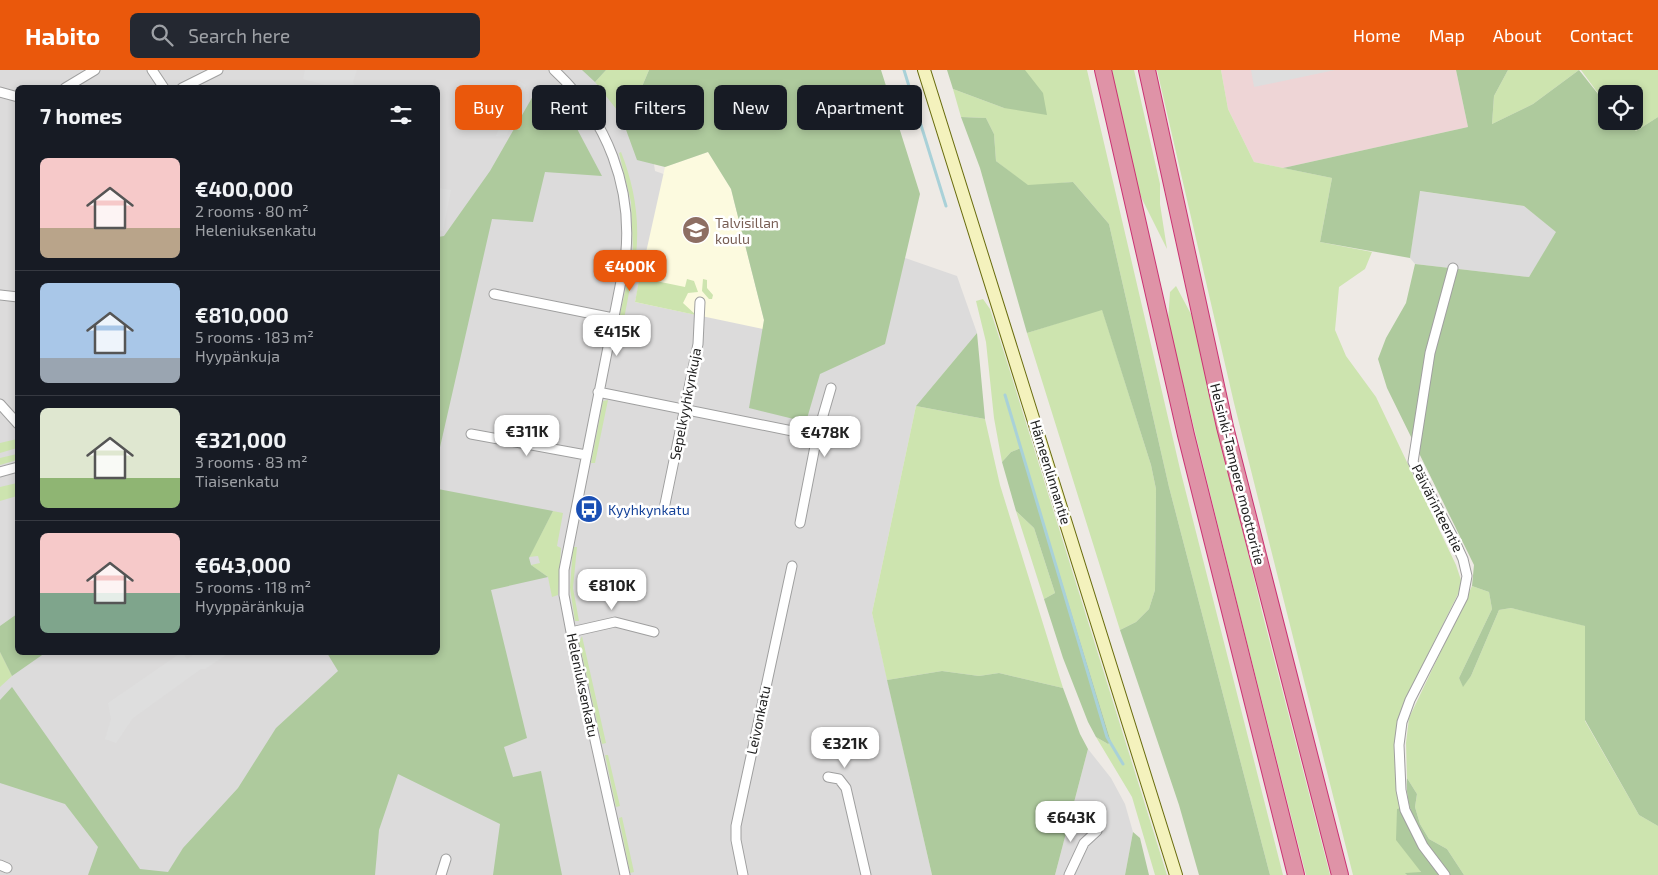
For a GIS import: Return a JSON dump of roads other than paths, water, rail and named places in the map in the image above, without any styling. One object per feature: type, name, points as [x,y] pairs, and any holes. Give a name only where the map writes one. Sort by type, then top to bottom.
[{"type":"highway","points":[[1103,70],[1186,435],[1296,875]]},
{"type":"highway","name":"Helsinki-Tampere moottoritie","points":[[1147,70],[1226,427],[1340,875]]},
{"type":"main road","name":"Hämeenlinnantie","points":[[924,70],[1176,875]]},
{"type":"street","points":[[70,85],[95,70]]},
{"type":"street","points":[[152,70],[162,85]]},
{"type":"street","points":[[188,85],[218,70]]},
{"type":"street","name":"Heleniuksenkatu","points":[[554,70],[577,93],[598,123],[612,152],[620,179],[627,234],[624,261],[564,570],[564,595],[571,632],[625,875]]},
{"type":"street","points":[[0,92],[15,96]]},
{"type":"street","name":"Päivärinteentie","points":[[1445,875],[1424,846],[1405,810],[1400,776],[1399,745],[1402,722],[1410,700],[1463,596],[1467,576],[1463,559],[1452,535],[1413,462],[1430,353],[1453,268]]},
{"type":"street","points":[[494,294],[613,318]]},
{"type":"street","points":[[0,295],[15,297]]},
{"type":"street","name":"Sepelkyyhkynkuja","points":[[665,504],[698,344],[700,302]]},
{"type":"street","points":[[800,523],[817,436],[831,388]]},
{"type":"street","points":[[598,392],[817,436]]},
{"type":"street","points":[[0,404],[15,421]]},
{"type":"street","points":[[471,434],[586,455]]},
{"type":"street","points":[[0,472],[15,468]]},
{"type":"street","name":"Leivonkatu","points":[[743,875],[736,840],[736,826],[792,566]]},
{"type":"street","points":[[571,632],[615,622],[654,632]]},
{"type":"street","points":[[828,777],[838,779],[846,788],[866,875]]},
{"type":"street","points":[[1069,875],[1084,843],[1097,830]]},
{"type":"street","points":[[441,875],[446,859]]},
{"type":"waterway","points":[[904,70],[946,206]]},
{"type":"waterway","points":[[1005,395],[1107,737],[1123,764]]},
{"type":"place","name":"Talvisillan koulu","points":[[696,230]]},
{"type":"place","name":"Kyyhkynkatu","points":[[589,509]]}]
